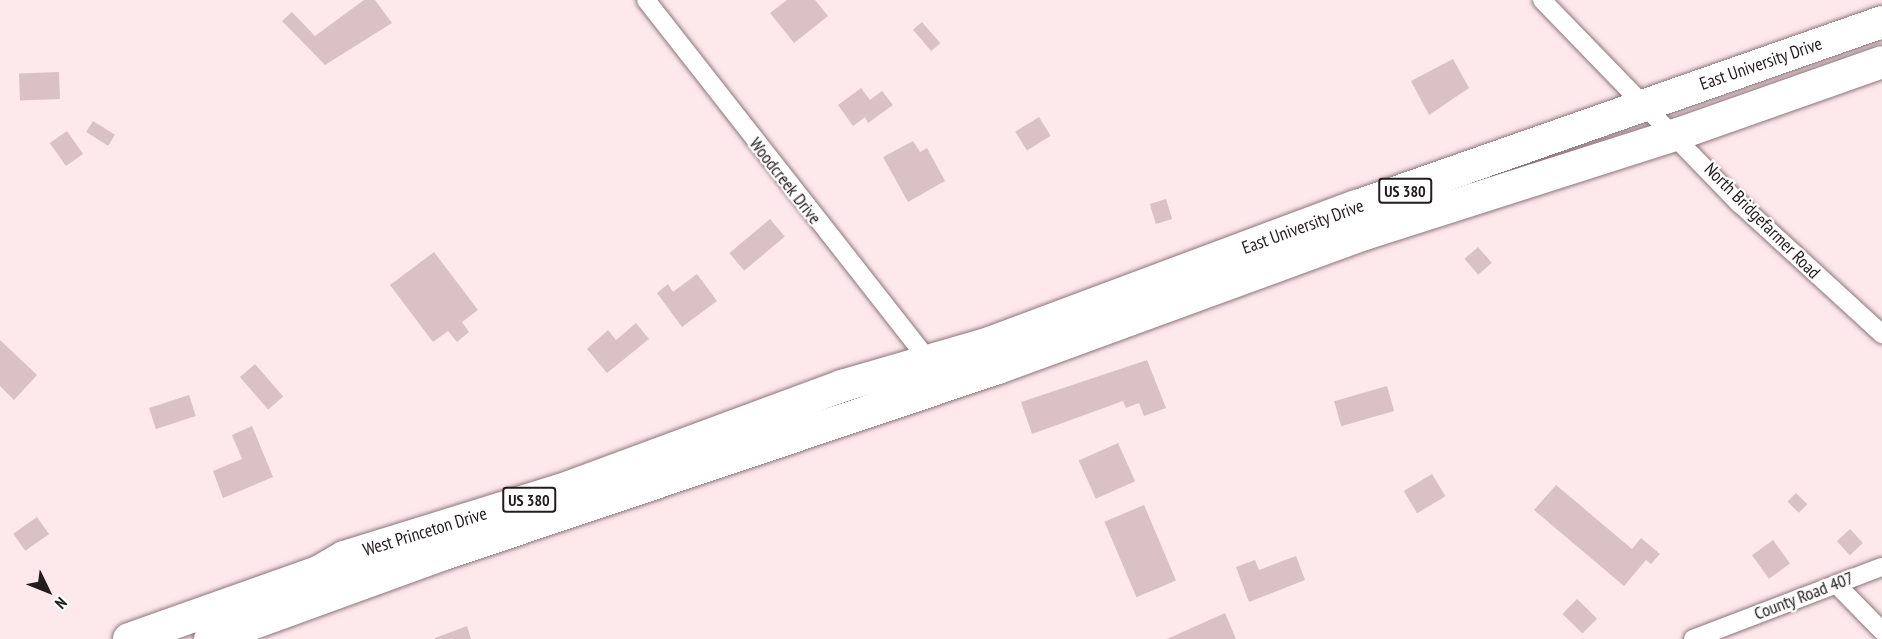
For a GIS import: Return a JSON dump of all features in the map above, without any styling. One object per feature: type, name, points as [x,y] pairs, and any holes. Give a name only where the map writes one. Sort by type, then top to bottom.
[{"type":"highway","name":"East University Drive","points":[[932,374],[987,344],[1647,104],[1882,22]]},
{"type":"highway","name":"East University Drive","points":[[932,374],[998,368],[1365,234],[1678,134],[1882,62]]},
{"type":"highway","name":"West Princeton Drive","points":[[129,639],[318,572],[344,557],[561,490],[842,386],[932,374]]},
{"type":"highway","name":"West Princeton Drive","points":[[210,639],[932,374]]},
{"type":"street","name":"Woodcreek Drive","points":[[646,0],[932,374]]},
{"type":"street","name":"North Bridgefarmer Road","points":[[1542,0],[1678,134],[1740,204],[1882,334]]},
{"type":"street","name":"County Road 407","points":[[1693,639],[1882,567]]},
{"type":"street","points":[[1836,584],[1882,631]]},
{"type":"building","points":[[364,0],[375,0],[392,23],[325,65],[282,21],[292,12],[315,36]]},
{"type":"building","points":[[787,0],[815,0],[828,16],[794,43],[770,13]]},
{"type":"building","points":[[922,22],[940,43],[931,51],[913,30]]},
{"type":"building","points":[[1453,59],[1469,88],[1429,115],[1411,81]]},
{"type":"building","points":[[59,72],[60,99],[20,100],[19,73]]},
{"type":"building","points":[[861,88],[870,100],[882,91],[893,105],[868,123],[865,117],[853,126],[838,105]]},
{"type":"building","points":[[1039,117],[1051,136],[1027,150],[1015,132]]},
{"type":"building","points":[[93,121],[115,135],[108,146],[86,132]]},
{"type":"building","points":[[67,131],[83,154],[66,166],[50,143]]},
{"type":"building","points":[[913,141],[920,152],[927,148],[945,181],[908,202],[883,157]]},
{"type":"building","points":[[1166,199],[1172,219],[1156,224],[1150,204]]},
{"type":"building","points":[[770,219],[785,237],[744,271],[729,253]]},
{"type":"building","points":[[1478,247],[1492,263],[1478,275],[1464,259]]},
{"type":"building","points":[[434,252],[478,310],[462,322],[469,332],[457,342],[448,331],[433,342],[390,285]]},
{"type":"building","points":[[697,274],[717,301],[682,327],[657,293],[668,284],[673,292]]},
{"type":"building","points":[[636,323],[649,339],[607,373],[587,349],[608,330],[616,340]]},
{"type":"building","points":[[0,340],[37,375],[14,400],[0,386]]},
{"type":"building","points":[[1147,360],[1166,408],[1144,416],[1139,403],[1126,408],[1123,401],[1032,434],[1021,402]]},
{"type":"building","points":[[255,364],[283,396],[268,410],[240,377]]},
{"type":"building","points":[[1387,386],[1394,411],[1341,426],[1334,401]]},
{"type":"building","points":[[189,395],[196,416],[156,429],[149,408]]},
{"type":"building","points":[[252,426],[273,477],[223,498],[213,471],[242,459],[232,435]]},
{"type":"building","points":[[1118,443],[1135,481],[1096,499],[1079,460]]},
{"type":"building","points":[[1432,474],[1445,496],[1417,513],[1404,491]]},
{"type":"building","points":[[1556,485],[1632,549],[1641,538],[1660,554],[1651,564],[1646,560],[1624,586],[1534,510]]},
{"type":"building","points":[[1796,493],[1807,504],[1799,513],[1788,501]]},
{"type":"building","points":[[1144,505],[1176,580],[1136,597],[1104,522]]},
{"type":"building","points":[[37,517],[49,534],[25,551],[13,534]]},
{"type":"building","points":[[1850,529],[1863,543],[1850,555],[1837,541]]},
{"type":"building","points":[[1773,540],[1790,563],[1769,579],[1752,555]]},
{"type":"building","points":[[1296,556],[1305,580],[1249,602],[1236,567],[1255,560],[1259,570]]},
{"type":"building","points":[[1577,599],[1597,618],[1583,634],[1562,614]]},
{"type":"building","points":[[1225,613],[1236,639],[1167,639]]},
{"type":"building","points":[[467,626],[471,639],[435,639],[435,638]]}]
